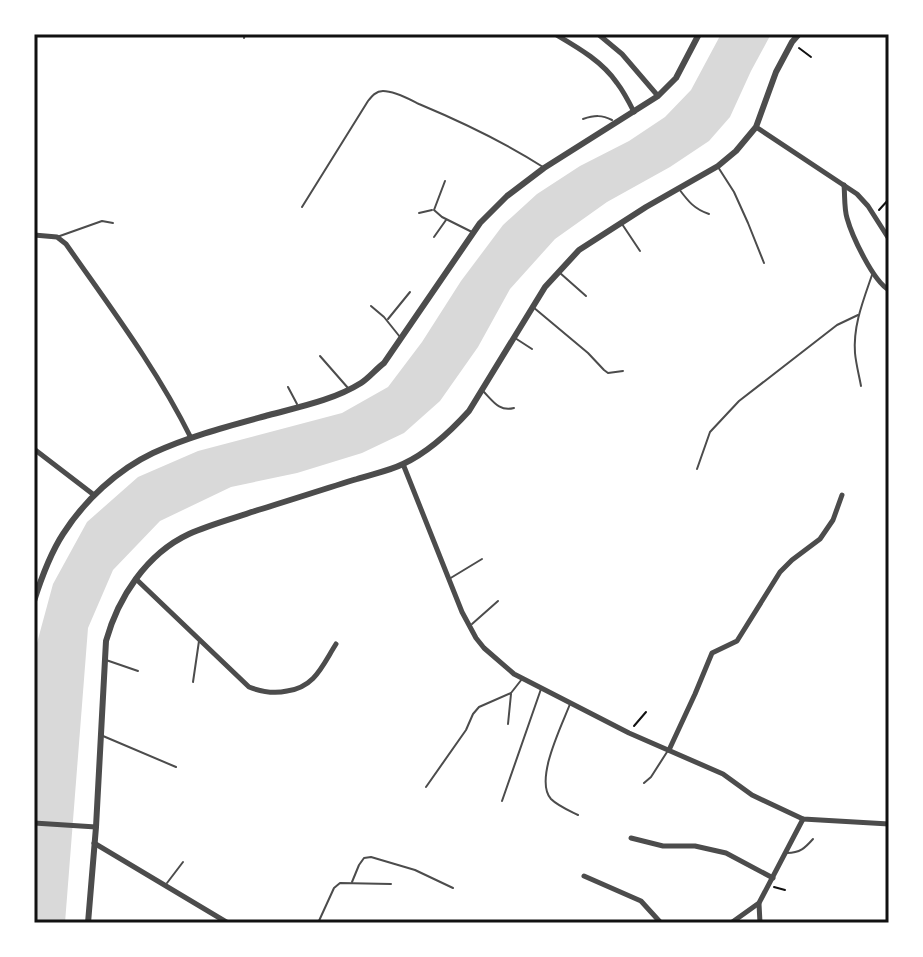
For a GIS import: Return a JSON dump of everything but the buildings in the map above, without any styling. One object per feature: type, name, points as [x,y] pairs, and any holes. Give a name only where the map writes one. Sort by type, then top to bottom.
[{"type":"street","points":[[555,34],[603,65],[634,112]]},
{"type":"street","points":[[598,34],[622,54],[658,96]]},
{"type":"street","points":[[34,601],[62,535],[94,495],[150,454],[212,430],[300,407],[363,382],[384,363],[480,223],[507,196],[544,168],[658,96],[676,78],[699,34]]},
{"type":"street","points":[[88,923],[106,641],[121,601],[136,579],[156,557],[187,535],[403,464],[429,449],[469,411],[532,306],[579,250],[718,166],[736,151],[756,127],[776,72],[799,34]]},
{"type":"street","points":[[756,127],[857,194],[889,239]]},
{"type":"street","points":[[844,184],[846,217],[872,274],[889,290]]},
{"type":"street","points":[[34,235],[57,237],[66,244],[149,363],[191,438]]},
{"type":"street","points":[[34,449],[94,495]]},
{"type":"street","points":[[403,464],[462,612],[476,638],[496,660],[541,688],[629,733],[723,774],[752,795],[803,819],[889,824]]},
{"type":"street","points":[[669,750],[712,653],[737,641],[780,572],[820,539],[833,520],[842,495]]},
{"type":"street","points":[[136,579],[249,687],[259,691],[277,693],[302,688],[312,680],[336,644]]},
{"type":"street","points":[[731,923],[759,903],[803,819]]},
{"type":"street","points":[[34,823],[96,827]]},
{"type":"street","points":[[631,838],[663,846],[695,846],[726,853],[773,878]]},
{"type":"street","points":[[94,843],[228,923]]},
{"type":"street","points":[[584,876],[641,901],[661,923]]},
{"type":"street","points":[[759,903],[760,923]]},
{"type":"lane","points":[[302,207],[368,101],[375,93],[384,91],[484,133],[513,147],[544,168]]},
{"type":"lane","points":[[583,119],[603,116],[617,123]]},
{"type":"lane","points":[[718,166],[742,209],[764,263]]},
{"type":"lane","points":[[434,210],[445,181]]},
{"type":"lane","points":[[679,188],[691,205],[709,214]]},
{"type":"lane","points":[[419,213],[434,210],[474,232]]},
{"type":"lane","points":[[434,237],[447,219]]},
{"type":"lane","points":[[57,237],[102,221],[113,223]]},
{"type":"lane","points":[[621,223],[640,251]]},
{"type":"lane","points":[[559,272],[586,296]]},
{"type":"lane","points":[[861,386],[855,353],[855,330],[872,274]]},
{"type":"lane","points":[[387,320],[410,292]]},
{"type":"lane","points":[[371,306],[401,338]]},
{"type":"lane","points":[[532,306],[608,373],[623,371]]},
{"type":"lane","points":[[697,469],[710,432],[739,401],[837,325],[858,315]]},
{"type":"lane","points":[[514,337],[532,349]]},
{"type":"lane","points":[[320,356],[349,389]]},
{"type":"lane","points":[[288,387],[300,407]]},
{"type":"lane","points":[[482,390],[500,409],[514,408]]},
{"type":"lane","points":[[449,579],[482,559]]},
{"type":"lane","points":[[470,626],[498,601]]},
{"type":"lane","points":[[193,682],[200,640]]},
{"type":"lane","points":[[105,660],[138,671]]},
{"type":"lane","points":[[426,787],[479,707],[511,693],[522,678]]},
{"type":"lane","points":[[502,801],[541,688]]},
{"type":"lane","points":[[508,724],[511,693]]},
{"type":"lane","points":[[570,703],[553,746],[546,788],[550,798],[578,815]]},
{"type":"lane","points":[[101,734],[176,767]]},
{"type":"lane","points":[[644,783],[669,750]]},
{"type":"lane","points":[[786,853],[804,849],[813,839]]},
{"type":"lane","points":[[352,882],[364,858],[371,857],[415,870],[453,888]]},
{"type":"lane","points":[[166,885],[183,862]]},
{"type":"lane","points":[[318,923],[334,888],[340,883],[391,884]]},
{"type":"path","points":[[792,42],[811,57]]},
{"type":"path","points":[[874,215],[889,199]]},
{"type":"path","points":[[629,733],[646,712]]},
{"type":"path","points":[[769,886],[785,890]]},
{"type":"shaded area","points":[[721,34],[771,34],[730,117],[709,141],[607,202],[555,239],[510,289],[478,347],[440,401],[404,433],[362,453],[297,473],[231,487],[160,521],[113,570],[88,628],[65,923],[34,923],[34,654],[53,584],[87,522],[138,477],[198,451],[342,413],[388,387],[503,225],[537,194],[665,117],[691,90]]}]
